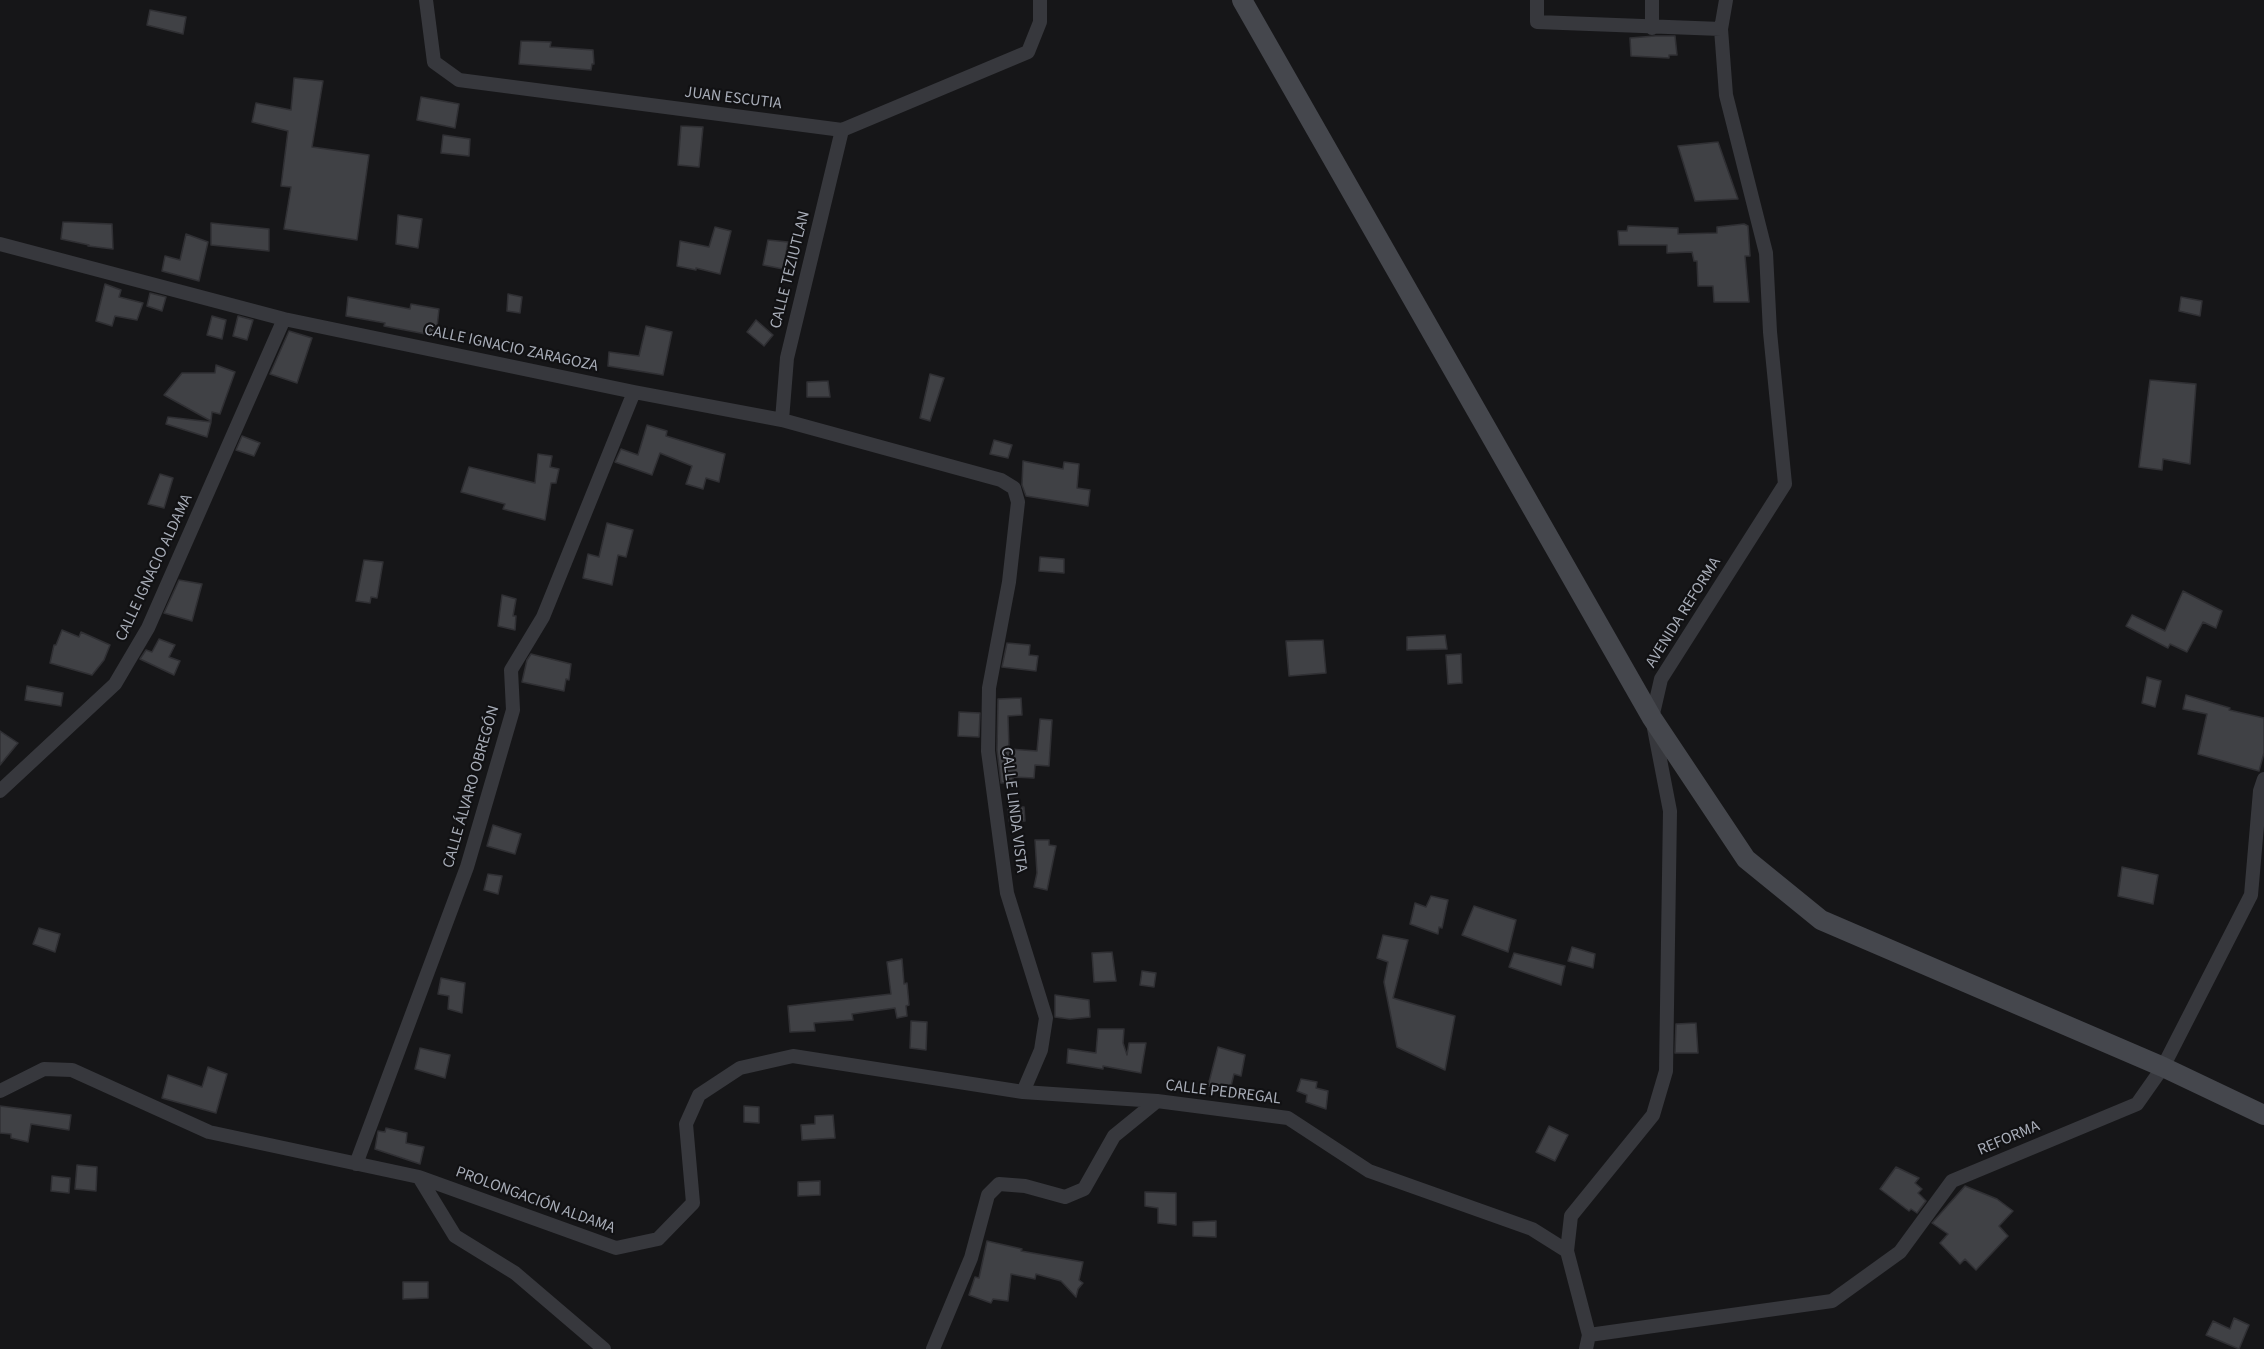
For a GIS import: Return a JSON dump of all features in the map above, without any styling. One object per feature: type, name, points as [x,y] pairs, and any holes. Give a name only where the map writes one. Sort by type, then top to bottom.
[{"type":"main road","points":[[1242,0],[1652,718],[1746,859],[1821,921],[2163,1067],[2264,1115]]},
{"type":"street","name":"JUAN ESCUTIA","points":[[426,0],[434,62],[459,80],[842,130]]},
{"type":"street","points":[[842,130],[1028,52],[1040,22],[1040,0]]},
{"type":"street","points":[[1537,0],[1537,22],[1721,29]]},
{"type":"street","points":[[1652,0],[1652,28]]},
{"type":"street","name":"AVENIDA REFORMA","points":[[1587,1342],[1567,1251],[1570,1215],[1653,1115],[1666,1071],[1670,810],[1652,718],[1661,679],[1785,484],[1770,332],[1766,253],[1726,95],[1721,29],[1725,0]]},
{"type":"street","name":"CALLE TEZIUTLAN","points":[[782,420],[787,358],[842,130]]},
{"type":"street","name":"CALLE IGNACIO ZARAGOZA","points":[[0,244],[284,320],[782,420],[1001,480],[1014,488]]},
{"type":"street","name":"CALLE IGNACIO ALDAMA","points":[[0,791],[115,684],[148,628],[284,320]]},
{"type":"street","name":"CALLE ÁLVARO OBREGÓN","points":[[357,1164],[467,867],[513,710],[511,670],[543,617],[634,392]]},
{"type":"street","name":"CALLE LINDA VISTA","points":[[1014,488],[1018,502],[1009,582],[989,688],[988,751],[1007,893],[1046,1018],[1041,1050],[1023,1092]]},
{"type":"street","name":"REFORMA","points":[[1587,1342],[1832,1301],[1900,1252],[1952,1181],[2137,1104],[2163,1067],[2251,894],[2260,790],[2264,779]]},
{"type":"street","name":"PROLONGACIÓN ALDAMA","points":[[0,1091],[44,1069],[72,1071],[209,1132],[419,1177],[616,1248],[658,1239],[693,1203],[686,1124],[699,1095],[740,1068],[793,1056],[1023,1092]]},
{"type":"street","name":"CALLE PEDREGAL","points":[[1023,1092],[1156,1101],[1288,1118],[1370,1171],[1532,1229],[1567,1251]]},
{"type":"street","points":[[933,1349],[971,1258],[988,1195],[999,1184],[1025,1186],[1065,1197],[1084,1189],[1114,1136],[1156,1101]]},
{"type":"street","points":[[419,1177],[455,1236],[515,1273],[604,1349]]},
{"type":"building","points":[[150,10],[186,17],[183,34],[147,25]]},
{"type":"building","points":[[1675,36],[1677,55],[1669,55],[1669,58],[1631,56],[1630,38]]},
{"type":"building","points":[[521,41],[551,42],[550,47],[593,50],[594,64],[591,70],[519,64]]},
{"type":"building","points":[[294,78],[323,81],[312,147],[369,155],[357,240],[284,229],[291,187],[281,186],[288,131],[252,122],[256,103],[291,110]]},
{"type":"building","points":[[421,97],[459,104],[455,128],[417,120]]},
{"type":"building","points":[[681,126],[703,127],[699,167],[678,165]]},
{"type":"building","points":[[443,135],[470,139],[469,156],[441,153]]},
{"type":"building","points":[[1718,142],[1738,199],[1695,201],[1678,146]]},
{"type":"building","points":[[398,215],[422,219],[418,248],[396,244]]},
{"type":"building","points":[[63,222],[112,224],[113,249],[61,239]]},
{"type":"building","points":[[211,223],[269,229],[269,251],[211,245]]},
{"type":"building","points":[[1744,224],[1748,226],[1750,256],[1745,256],[1749,302],[1714,302],[1713,286],[1698,286],[1697,261],[1694,261],[1692,252],[1667,253],[1667,245],[1619,245],[1618,231],[1627,231],[1628,226],[1678,228],[1678,234],[1717,233],[1717,227]]},
{"type":"building","points":[[715,227],[731,231],[720,274],[677,266],[680,241],[709,247]]},
{"type":"building","points":[[186,234],[208,242],[199,281],[162,271],[165,256],[180,260]]},
{"type":"building","points":[[768,240],[788,242],[783,269],[763,265]]},
{"type":"building","points":[[105,284],[121,290],[119,297],[143,303],[137,320],[115,316],[112,326],[96,321]]},
{"type":"building","points":[[150,293],[166,297],[162,311],[147,306]]},
{"type":"building","points":[[508,294],[522,297],[520,313],[507,311]]},
{"type":"building","points":[[348,297],[410,309],[411,304],[439,309],[436,336],[346,316]]},
{"type":"building","points":[[2181,297],[2202,301],[2200,316],[2179,311]]},
{"type":"building","points":[[212,316],[226,320],[222,339],[207,335]]},
{"type":"building","points":[[238,316],[253,320],[247,340],[233,336]]},
{"type":"building","points":[[756,320],[773,335],[764,346],[747,332]]},
{"type":"building","points":[[646,326],[672,332],[663,375],[608,366],[609,352],[639,356]]},
{"type":"building","points":[[289,331],[312,338],[297,383],[270,374]]},
{"type":"building","points":[[216,365],[235,372],[220,414],[212,412],[211,421],[164,395],[182,373],[215,373]]},
{"type":"building","points":[[930,374],[944,378],[930,421],[920,418]]},
{"type":"building","points":[[2150,380],[2196,384],[2190,464],[2163,459],[2162,470],[2139,467]]},
{"type":"building","points":[[828,381],[830,397],[807,397],[807,382]]},
{"type":"building","points":[[168,417],[211,422],[207,437],[166,424]]},
{"type":"building","points":[[647,425],[667,431],[666,436],[725,454],[719,482],[706,478],[703,489],[686,484],[692,466],[660,453],[652,475],[615,462],[621,449],[638,455]]},
{"type":"building","points":[[242,436],[260,443],[254,456],[236,450]]},
{"type":"building","points":[[994,440],[1012,445],[1008,458],[990,454]]},
{"type":"building","points":[[538,454],[552,456],[550,467],[559,469],[556,483],[551,483],[545,520],[503,509],[505,504],[461,492],[469,467],[535,483]]},
{"type":"building","points":[[1023,461],[1063,469],[1064,462],[1079,464],[1077,488],[1090,490],[1088,506],[1026,496],[1022,485]]},
{"type":"building","points":[[160,474],[173,478],[164,508],[148,504]]},
{"type":"building","points":[[607,523],[633,530],[626,557],[618,555],[612,585],[583,578],[588,554],[599,557]]},
{"type":"building","points":[[1040,557],[1064,559],[1064,573],[1039,571]]},
{"type":"building","points":[[364,560],[383,562],[377,598],[371,597],[370,603],[356,601]]},
{"type":"building","points":[[179,580],[202,584],[192,621],[164,613]]},
{"type":"building","points":[[2183,591],[2222,611],[2216,628],[2203,622],[2187,652],[2170,644],[2168,648],[2126,626],[2132,615],[2165,631]]},
{"type":"building","points":[[502,595],[516,599],[513,616],[516,616],[515,630],[498,626]]},
{"type":"building","points":[[62,630],[79,637],[81,632],[110,645],[104,660],[92,675],[50,663],[54,645]]},
{"type":"building","points":[[1445,635],[1447,649],[1407,650],[1407,637]]},
{"type":"building","points":[[159,639],[175,645],[169,657],[180,661],[174,675],[140,659],[146,650],[152,652]]},
{"type":"building","points":[[1323,640],[1326,673],[1289,676],[1286,641]]},
{"type":"building","points":[[1007,643],[1030,645],[1029,655],[1038,656],[1036,671],[1002,667]]},
{"type":"building","points":[[531,654],[571,664],[569,680],[566,679],[564,691],[522,682],[527,660]]},
{"type":"building","points":[[1461,654],[1462,683],[1448,684],[1446,655]]},
{"type":"building","points":[[2147,677],[2161,681],[2155,707],[2142,703]]},
{"type":"building","points":[[27,686],[63,693],[61,706],[25,700]]},
{"type":"building","points":[[2186,695],[2230,708],[2229,710],[2264,718],[2264,753],[2259,771],[2198,754],[2207,714],[2183,709]]},
{"type":"building","points":[[1021,698],[1022,715],[1008,716],[1009,749],[1037,751],[1040,719],[1052,720],[1049,766],[1035,765],[1034,778],[1013,777],[1013,782],[1001,783],[997,750],[998,699]]},
{"type":"building","points":[[959,712],[980,713],[979,737],[958,736]]},
{"type":"building","points":[[0,731],[18,743],[0,765]]},
{"type":"building","points":[[1008,807],[1024,807],[1025,821],[1009,821]]},
{"type":"building","points":[[493,825],[521,834],[515,854],[487,846]]},
{"type":"building","points":[[1035,840],[1049,840],[1049,845],[1056,846],[1047,890],[1034,887],[1037,873]]},
{"type":"building","points":[[2122,867],[2158,875],[2153,904],[2118,896]]},
{"type":"building","points":[[488,874],[502,876],[498,894],[484,890]]},
{"type":"building","points":[[1431,896],[1448,900],[1442,928],[1439,927],[1438,934],[1410,924],[1415,903],[1426,907]]},
{"type":"building","points":[[1474,906],[1516,920],[1508,952],[1462,935]]},
{"type":"building","points":[[39,928],[60,934],[55,952],[33,944]]},
{"type":"building","points":[[1383,935],[1408,940],[1393,998],[1455,1016],[1445,1070],[1397,1047],[1384,982],[1388,962],[1377,958]]},
{"type":"building","points":[[1572,947],[1595,954],[1593,968],[1568,961]]},
{"type":"building","points":[[1112,952],[1116,981],[1094,982],[1092,953]]},
{"type":"building","points":[[1514,953],[1565,966],[1561,985],[1509,967]]},
{"type":"building","points":[[902,959],[909,1005],[906,1006],[907,1016],[897,1018],[895,1008],[852,1014],[853,1020],[814,1023],[815,1031],[790,1032],[788,1006],[891,994],[887,962]]},
{"type":"building","points":[[1142,971],[1156,973],[1154,987],[1140,985]]},
{"type":"building","points":[[441,978],[465,983],[462,1013],[448,1009],[449,996],[438,994]]},
{"type":"building","points":[[1055,995],[1089,1000],[1090,1017],[1070,1019],[1055,1017]]},
{"type":"building","points":[[911,1021],[927,1022],[926,1050],[910,1048]]},
{"type":"building","points":[[1696,1023],[1698,1053],[1675,1053],[1676,1024]]},
{"type":"building","points":[[1098,1029],[1124,1029],[1123,1043],[1127,1055],[1129,1043],[1146,1043],[1141,1073],[1103,1066],[1103,1069],[1067,1063],[1068,1049],[1096,1053]]},
{"type":"building","points":[[1218,1047],[1245,1055],[1241,1076],[1234,1074],[1230,1090],[1208,1086]]},
{"type":"building","points":[[420,1048],[450,1055],[445,1078],[415,1069]]},
{"type":"building","points":[[208,1067],[227,1074],[216,1113],[162,1098],[168,1075],[202,1087]]},
{"type":"building","points":[[1301,1079],[1317,1082],[1316,1088],[1328,1091],[1326,1109],[1306,1102],[1307,1095],[1297,1091]]},
{"type":"building","points":[[0,1106],[71,1115],[69,1130],[31,1124],[28,1142],[11,1138],[11,1134],[0,1133]]},
{"type":"building","points":[[744,1106],[759,1107],[759,1123],[744,1122]]},
{"type":"building","points":[[833,1115],[835,1138],[802,1140],[801,1125],[815,1124],[815,1116]]},
{"type":"building","points":[[1549,1126],[1568,1135],[1555,1161],[1536,1152]]},
{"type":"building","points":[[386,1128],[407,1133],[406,1143],[424,1147],[420,1164],[375,1149],[378,1131],[385,1132]]},
{"type":"building","points":[[77,1165],[97,1167],[96,1191],[75,1189]]},
{"type":"building","points":[[1896,1167],[1919,1178],[1915,1183],[1922,1189],[1918,1193],[1926,1201],[1917,1213],[1911,1209],[1909,1211],[1880,1189]]},
{"type":"building","points":[[52,1176],[70,1178],[69,1193],[51,1191]]},
{"type":"building","points":[[820,1181],[820,1195],[798,1196],[798,1182]]},
{"type":"building","points":[[1965,1186],[1997,1199],[2013,1211],[1999,1226],[2008,1236],[1976,1270],[1965,1259],[1960,1264],[1940,1243],[1948,1234],[1932,1223]]},
{"type":"building","points":[[1145,1192],[1176,1193],[1176,1225],[1158,1223],[1158,1208],[1145,1206]]},
{"type":"building","points":[[1216,1221],[1216,1237],[1193,1236],[1193,1222]]},
{"type":"building","points":[[987,1241],[1022,1249],[1021,1251],[1083,1262],[1079,1280],[1083,1283],[1076,1297],[1061,1281],[1036,1274],[1035,1279],[1011,1274],[1008,1301],[993,1299],[991,1303],[969,1295],[975,1277],[979,1278]]},
{"type":"building","points":[[403,1282],[428,1282],[428,1298],[403,1299]]},
{"type":"building","points":[[2234,1318],[2249,1325],[2239,1349],[2206,1335],[2213,1321],[2230,1329]]}]
